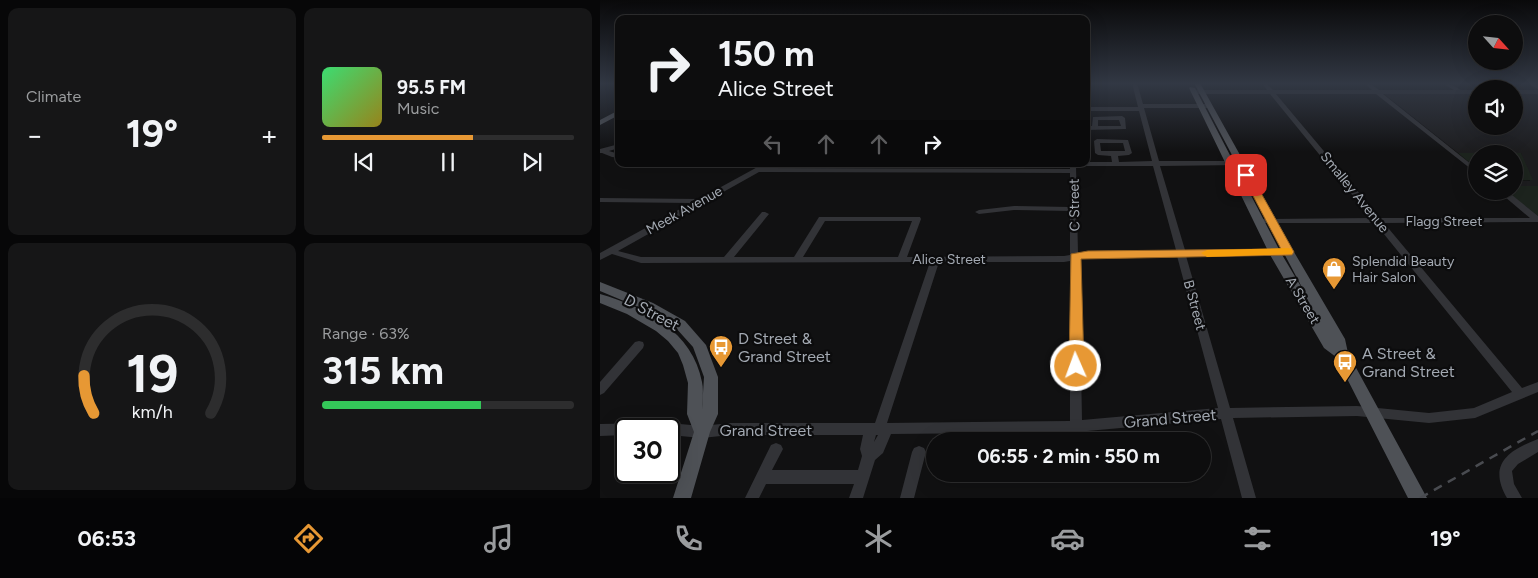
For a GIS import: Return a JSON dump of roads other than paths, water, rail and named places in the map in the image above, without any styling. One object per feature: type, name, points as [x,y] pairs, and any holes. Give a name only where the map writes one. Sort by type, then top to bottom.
[{"type":"main road","name":"A Street","points":[[1205,106],[1282,252],[1340,343],[1341,353],[1418,498]]},
{"type":"main road","points":[[600,119],[615,110]]},
{"type":"main road","points":[[600,123],[615,114]]},
{"type":"main road","name":"D Street","points":[[600,286],[648,306],[680,324],[699,345],[711,377],[710,414],[702,432],[682,498]]},
{"type":"main road","name":"D Street","points":[[600,298],[636,313],[668,331],[685,352],[695,382],[695,412],[702,432]]},
{"type":"street","points":[[1090,109],[1197,106]]},
{"type":"street","name":"Smalley Avenue","points":[[1284,106],[1521,395]]},
{"type":"street","points":[[1395,106],[1468,165]]},
{"type":"street","name":"B Street","points":[[1142,108],[1224,413],[1249,498]]},
{"type":"street","points":[[1090,128],[1095,128]]},
{"type":"street","points":[[1097,141],[1126,141],[1129,153],[1114,154],[1098,153],[1097,141]]},
{"type":"street","points":[[602,151],[615,147]]},
{"type":"street","points":[[602,151],[615,156]]},
{"type":"street","points":[[1114,154],[1116,164]]},
{"type":"street","points":[[1090,165],[1235,163]]},
{"type":"street","name":"Meek Avenue","points":[[600,257],[762,167]]},
{"type":"street","points":[[795,170],[800,167]]},
{"type":"street","points":[[756,170],[951,167]]},
{"type":"street","name":"C Street","points":[[1073,167],[1076,426]]},
{"type":"street","points":[[600,200],[699,201]]},
{"type":"street","points":[[1513,200],[1538,220]]},
{"type":"street","points":[[979,212],[1014,208],[1074,210]]},
{"type":"street","points":[[728,258],[765,214]]},
{"type":"street","points":[[797,259],[822,219],[917,219],[902,259]]},
{"type":"street","name":"Flagg Street","points":[[1266,221],[1538,220]]},
{"type":"street","name":"Alice Street","points":[[610,251],[641,260],[728,258],[1064,259],[1088,254],[1282,252]]},
{"type":"street","points":[[856,498],[869,456],[878,449],[879,429],[936,259]]},
{"type":"street","points":[[600,390],[639,345]]},
{"type":"street","points":[[1372,411],[1429,418],[1475,413],[1538,387]]},
{"type":"street","name":"Grand Street","points":[[680,430],[702,432],[730,429],[1076,426],[1224,413],[1372,411]]},
{"type":"street","points":[[600,430],[615,430]]},
{"type":"street","points":[[1515,498],[1504,472],[1508,463],[1538,445]]},
{"type":"street","points":[[752,498],[776,449]]},
{"type":"street","points":[[907,498],[919,452]]},
{"type":"street","points":[[762,477],[862,477]]},
{"type":"railway","points":[[1420,498],[1538,431]]},
{"type":"place","name":"Splendid Beauty Hair Salon","points":[[1334,290]]},
{"type":"place","name":"D Street & Grand Street","points":[[721,368]]},
{"type":"place","name":"A Street & Grand Street","points":[[1345,383]]}]
